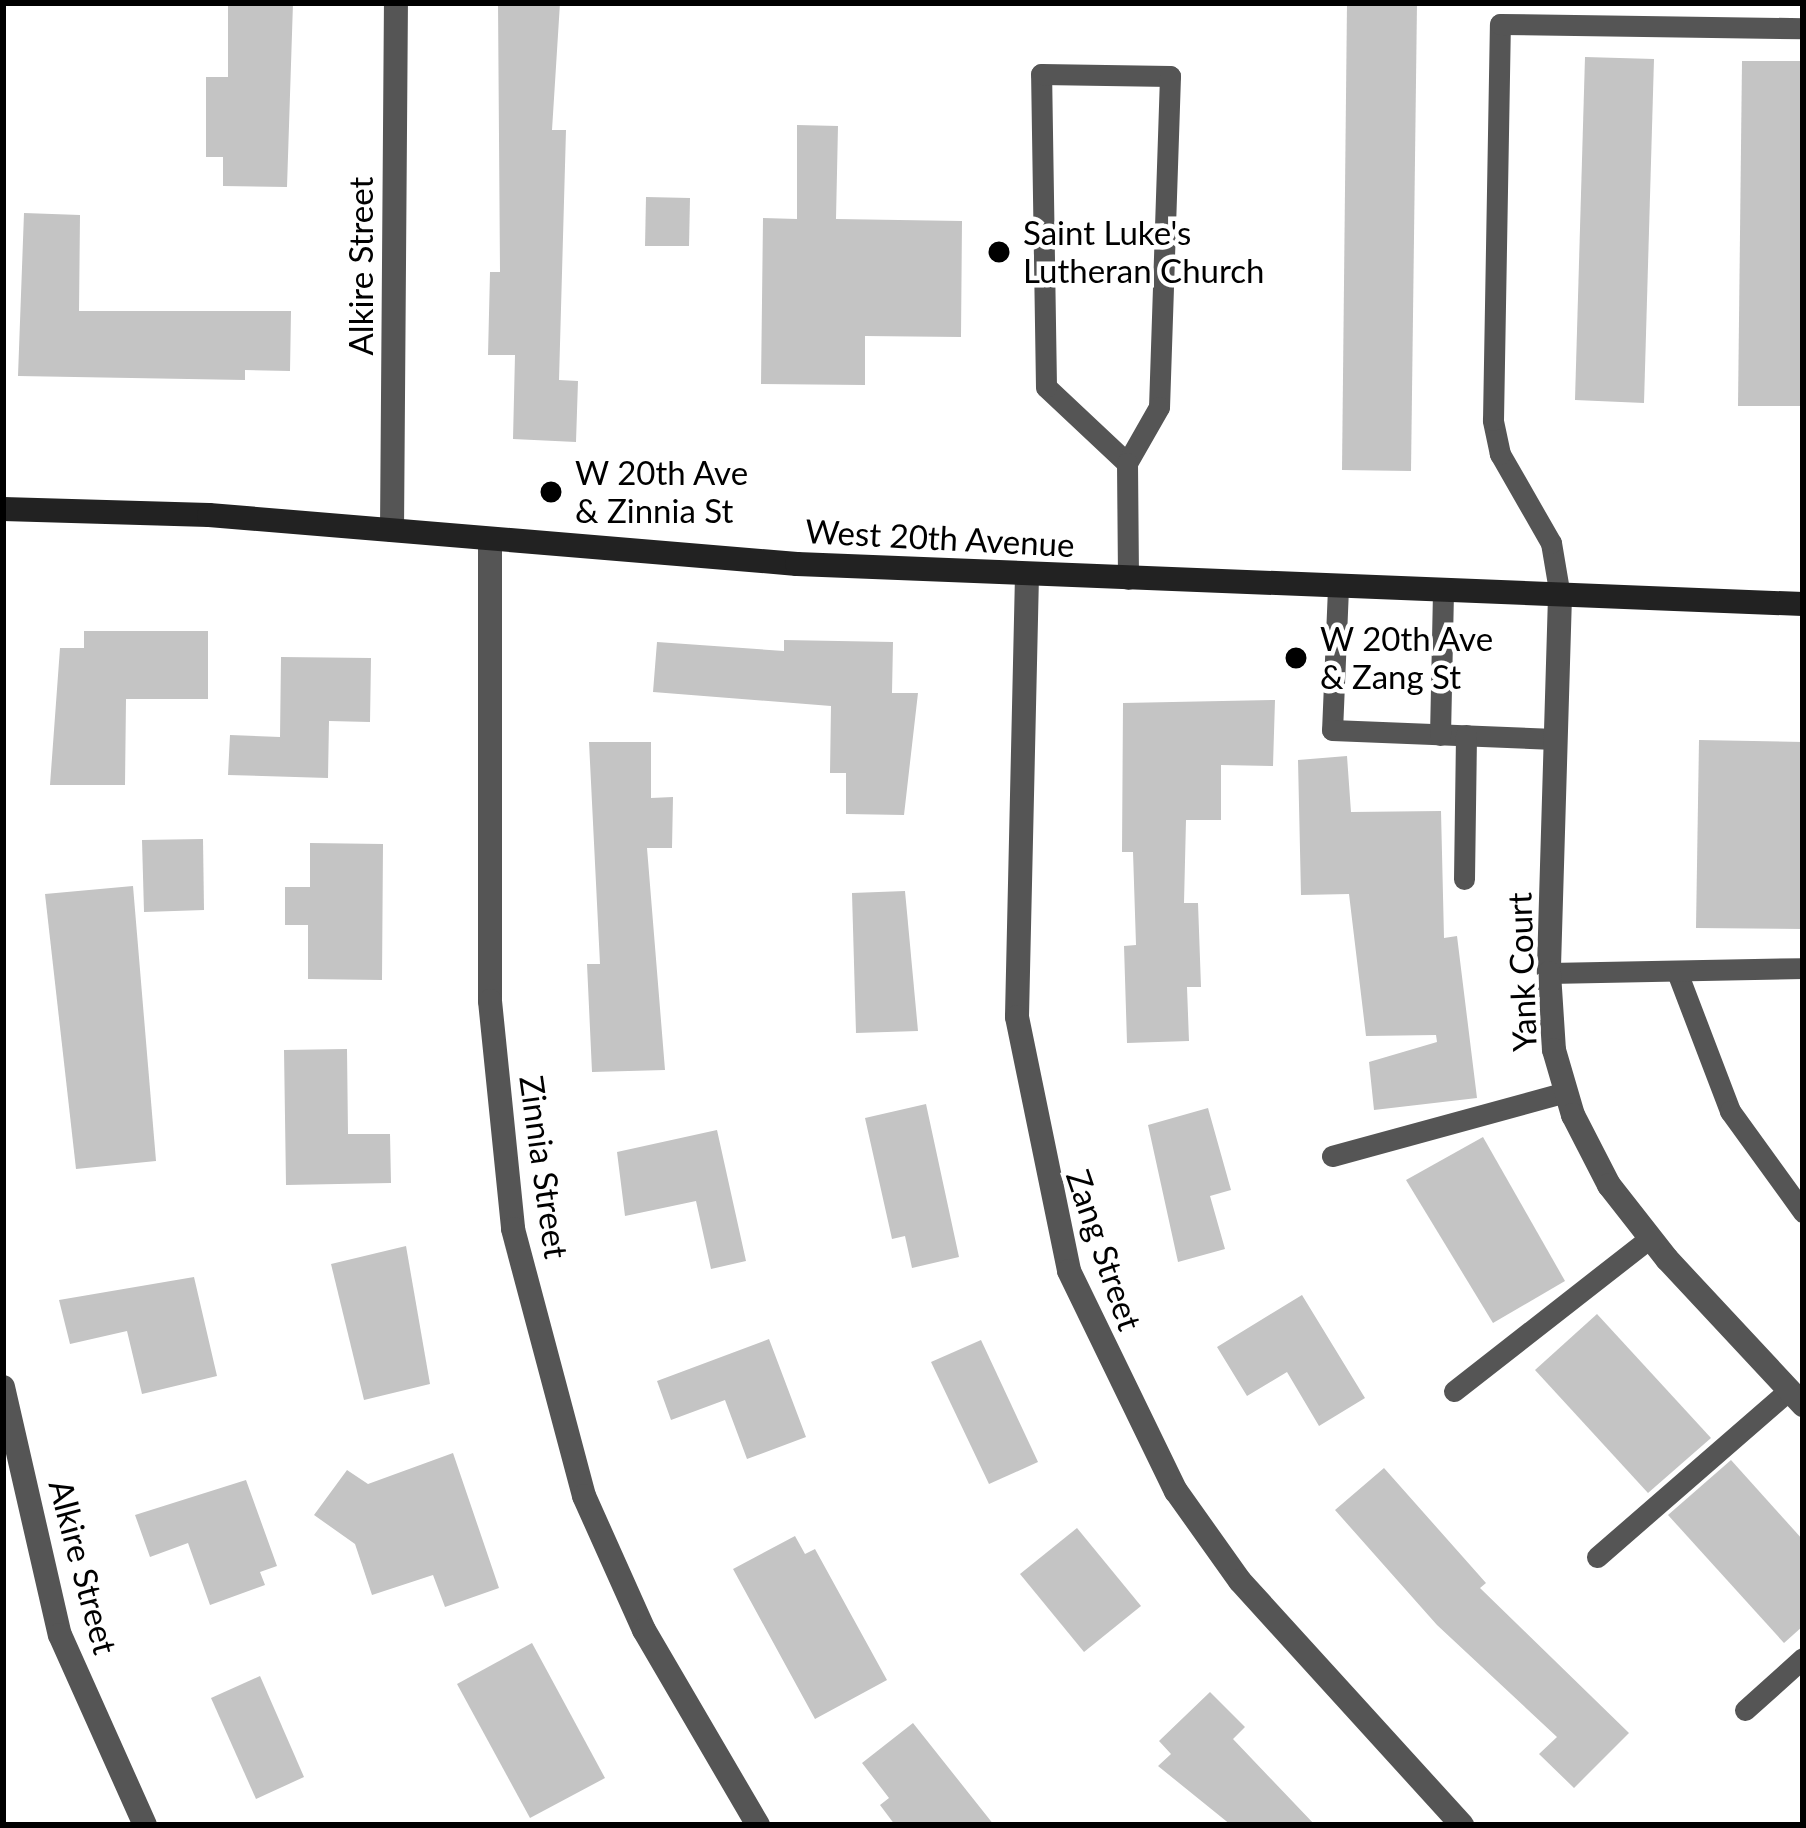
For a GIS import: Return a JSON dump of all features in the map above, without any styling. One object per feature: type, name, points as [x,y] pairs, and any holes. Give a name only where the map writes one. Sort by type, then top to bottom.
[{"type":"street","name":"Alkire Street","points":[[392,530],[396,3]]},
{"type":"street","name":"West 20th Avenue","points":[[3,509],[392,530],[1027,575],[1803,604]]},
{"type":"street","name":"Zinnia Street","points":[[490,539],[490,1001],[513,1229],[584,1496],[644,1630],[758,1825]]},
{"type":"street","name":"Zang Street","points":[[1027,575],[1017,1017],[1069,1271],[1138,1427],[1240,1581],[1462,1825]]},
{"type":"street","name":"Yank Court","points":[[1560,596],[1549,973],[1566,1092],[1610,1185],[1650,1238],[1796,1398]]},
{"type":"street","name":"Alkire Street","points":[[3,1387],[60,1635],[145,1825]]},
{"type":"lane","points":[[1560,596],[1552,543],[1500,454],[1493,420],[1500,24],[1803,28]]},
{"type":"lane","points":[[1127,463],[1046,387],[1041,74],[1170,76],[1159,407],[1127,463],[1128,579]]},
{"type":"lane","points":[[1338,588],[1332,730],[1555,739]]},
{"type":"lane","points":[[1440,734],[1443,592]]},
{"type":"lane","points":[[1464,879],[1466,735]]},
{"type":"lane","points":[[1549,973],[1803,968]]},
{"type":"lane","points":[[1677,972],[1730,1111],[1803,1212]]},
{"type":"lane","points":[[1332,1156],[1566,1092]]},
{"type":"lane","points":[[1454,1391],[1650,1238]]},
{"type":"lane","points":[[1597,1557],[1796,1398]]},
{"type":"lane","points":[[1745,1710],[1803,1658]]},
{"type":"building","points":[[228,3],[293,3],[287,187],[223,186],[223,157],[206,157],[206,77],[228,77]]},
{"type":"building","points":[[498,3],[560,3],[552,130],[566,130],[559,380],[578,381],[576,442],[513,439],[515,355],[488,355],[490,272],[500,272]]},
{"type":"building","points":[[1347,3],[1417,3],[1411,471],[1342,470]]},
{"type":"building","points":[[1585,57],[1654,59],[1644,403],[1575,400]]},
{"type":"building","points":[[1742,61],[1803,61],[1803,406],[1738,406]]},
{"type":"building","points":[[797,125],[838,126],[836,219],[962,221],[961,337],[865,336],[865,385],[761,384],[763,218],[797,219]]},
{"type":"building","points":[[646,197],[690,198],[689,246],[645,246]]},
{"type":"building","points":[[24,213],[80,215],[79,311],[291,311],[290,371],[245,370],[245,380],[18,376]]},
{"type":"building","points":[[84,631],[208,631],[208,699],[126,699],[125,785],[50,785],[60,648],[84,648]]},
{"type":"building","points":[[784,640],[893,642],[892,693],[918,693],[904,815],[846,814],[846,773],[830,773],[831,706],[653,692],[657,642],[784,651]]},
{"type":"building","points":[[281,657],[371,658],[370,722],[329,721],[328,778],[228,775],[230,735],[280,737]]},
{"type":"building","points":[[1275,700],[1273,766],[1221,765],[1221,820],[1186,820],[1184,903],[1198,903],[1201,987],[1187,987],[1189,1041],[1127,1043],[1124,946],[1136,945],[1133,852],[1122,852],[1123,703]]},
{"type":"building","points":[[1699,740],[1803,742],[1803,929],[1696,928]]},
{"type":"building","points":[[589,742],[651,742],[651,798],[673,797],[672,848],[647,848],[665,1070],[592,1072],[587,964],[600,964]]},
{"type":"building","points":[[1347,756],[1351,812],[1441,811],[1444,938],[1457,936],[1477,1098],[1374,1110],[1369,1062],[1437,1042],[1436,1035],[1366,1036],[1349,894],[1301,895],[1298,760]]},
{"type":"building","points":[[203,839],[204,910],[144,912],[142,840]]},
{"type":"building","points":[[310,843],[383,844],[382,980],[308,979],[308,925],[285,925],[285,887],[310,887]]},
{"type":"building","points":[[133,886],[156,1161],[76,1169],[45,894]]},
{"type":"building","points":[[905,891],[918,1031],[856,1033],[852,893]]},
{"type":"building","points":[[347,1049],[348,1134],[390,1134],[391,1183],[286,1185],[284,1050]]},
{"type":"building","points":[[926,1104],[959,1257],[912,1268],[905,1236],[892,1239],[865,1118]]},
{"type":"building","points":[[1208,1108],[1231,1190],[1210,1196],[1225,1249],[1178,1262],[1148,1125]]},
{"type":"building","points":[[717,1130],[746,1261],[711,1269],[696,1201],[625,1216],[617,1152]]},
{"type":"building","points":[[1483,1137],[1565,1281],[1493,1323],[1406,1180]]},
{"type":"building","points":[[406,1246],[430,1384],[364,1400],[331,1264]]},
{"type":"building","points":[[194,1277],[217,1376],[142,1394],[127,1331],[70,1344],[59,1300]]},
{"type":"building","points":[[1302,1295],[1365,1398],[1319,1426],[1287,1372],[1247,1396],[1217,1347]]},
{"type":"building","points":[[1597,1314],[1711,1438],[1648,1493],[1535,1370]]},
{"type":"building","points":[[769,1339],[806,1437],[747,1459],[725,1400],[671,1420],[657,1381]]},
{"type":"building","points":[[981,1340],[1038,1462],[989,1484],[931,1362]]},
{"type":"building","points":[[453,1453],[499,1588],[445,1607],[433,1575],[372,1595],[355,1544],[314,1515],[347,1470],[368,1484]]},
{"type":"building","points":[[1731,1460],[1803,1540],[1803,1626],[1784,1643],[1668,1515]]},
{"type":"building","points":[[1384,1468],[1486,1583],[1480,1588],[1629,1733],[1574,1788],[1539,1754],[1557,1737],[1437,1625],[1335,1510]]},
{"type":"building","points":[[246,1480],[277,1566],[260,1572],[265,1585],[210,1605],[188,1543],[150,1557],[135,1515]]},
{"type":"building","points":[[1077,1528],[1141,1606],[1084,1652],[1020,1574]]},
{"type":"building","points":[[795,1536],[805,1554],[815,1549],[887,1680],[815,1719],[733,1569]]},
{"type":"building","points":[[532,1643],[605,1778],[530,1818],[457,1684]]},
{"type":"building","points":[[260,1676],[304,1777],[256,1799],[211,1698]]},
{"type":"building","points":[[1210,1692],[1245,1727],[1233,1739],[1315,1825],[1231,1825],[1158,1766],[1171,1754],[1159,1741]]},
{"type":"building","points":[[913,1723],[994,1825],[895,1825],[880,1805],[889,1798],[862,1763]]},
{"type":"place","name":"Saint Luke's Lutheran Church","points":[[999,252]]},
{"type":"place","name":"W 20th Ave & Zinnia St","points":[[551,492]]},
{"type":"place","name":"W 20th Ave & Zang St","points":[[1296,658]]}]
